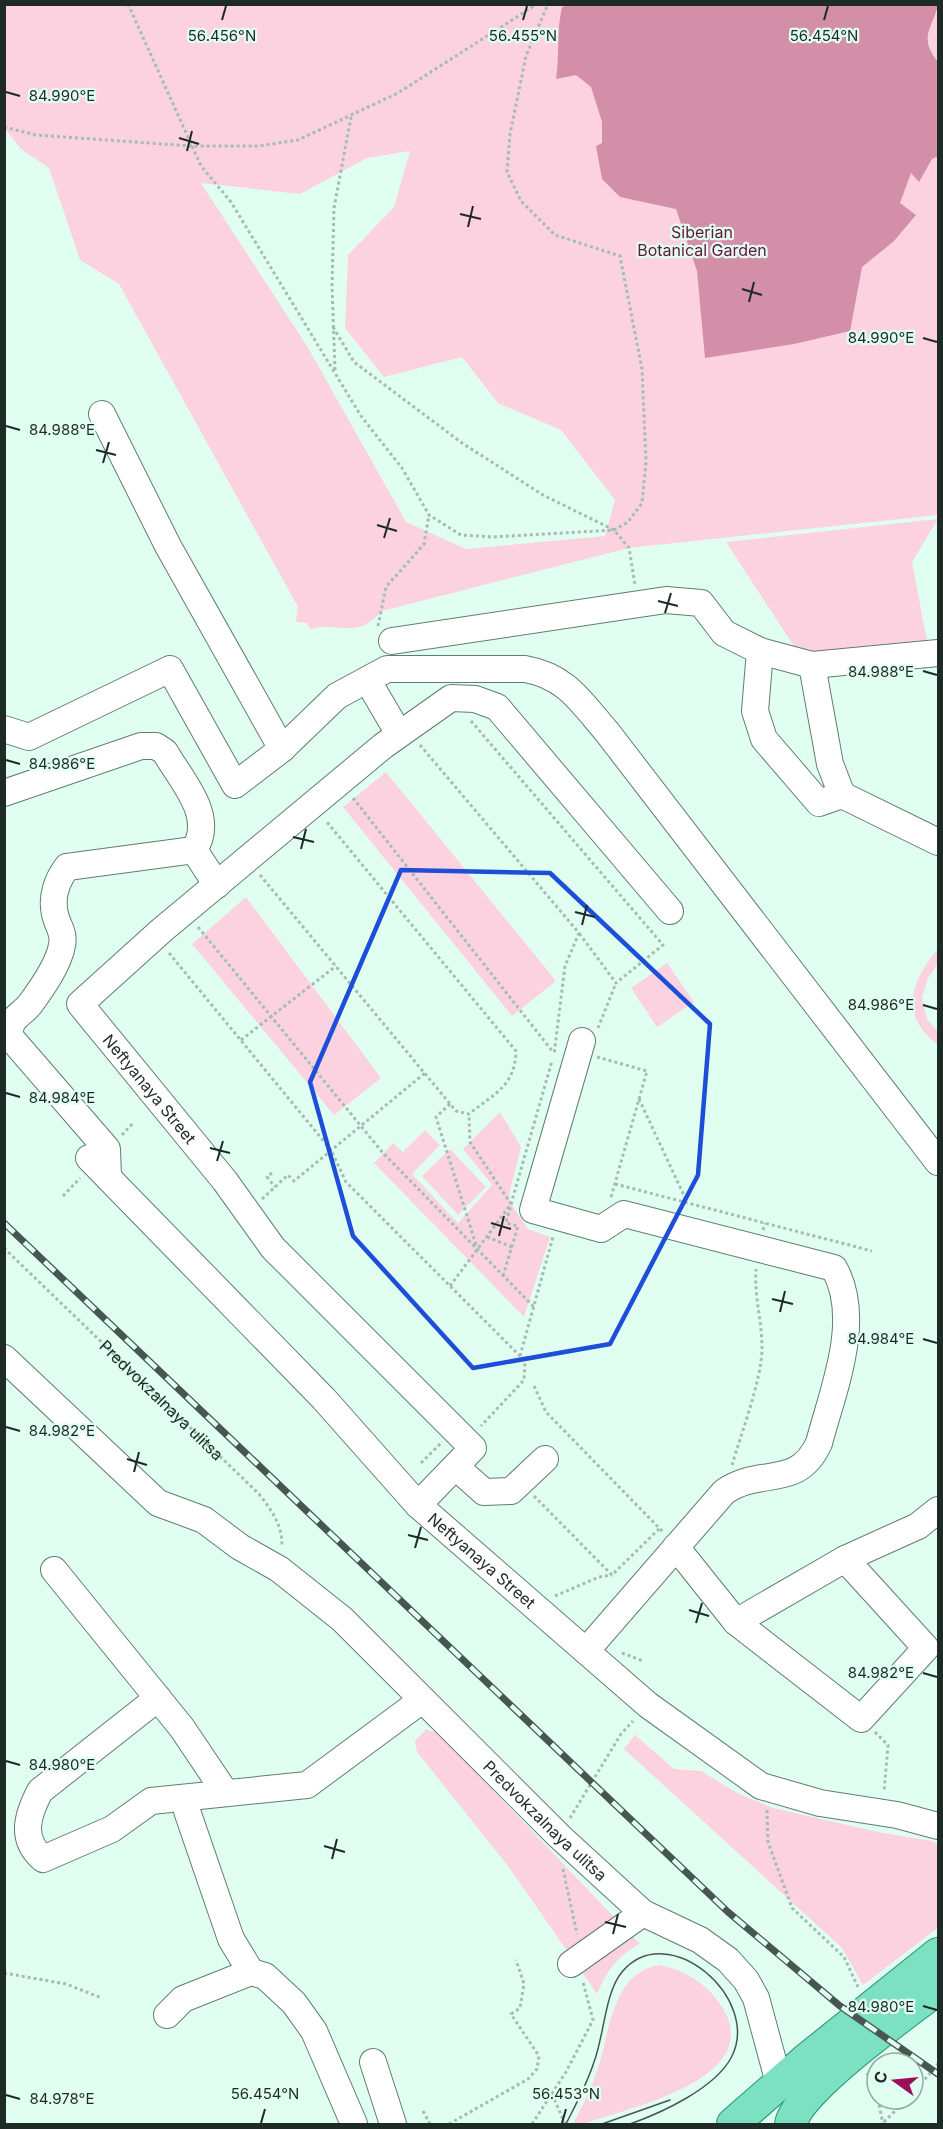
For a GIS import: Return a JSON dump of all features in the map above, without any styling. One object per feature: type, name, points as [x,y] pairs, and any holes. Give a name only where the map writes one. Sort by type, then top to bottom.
[{"type":"main road","points":[[791,2103],[856,2018],[939,1954]]},
{"type":"main road","points":[[733,2124],[791,2103],[939,1989]]},
{"type":"street","points":[[102,414],[168,546],[282,749]]},
{"type":"street","points":[[392,640],[666,600],[701,603],[724,633],[760,651],[812,665],[939,653]]},
{"type":"street","points":[[760,651],[755,711],[764,739],[819,803],[842,795]]},
{"type":"street","points":[[812,665],[830,764],[842,795],[939,842]]},
{"type":"street","points":[[4,729],[29,737],[170,669],[236,785],[282,749],[337,696],[387,669],[525,669],[545,672],[567,685],[628,759],[939,1162]]},
{"type":"street","points":[[368,681],[409,738]]},
{"type":"street","points":[[194,850],[217,885],[312,804],[409,738],[451,698],[475,699],[497,706],[670,911]]},
{"type":"street","points":[[4,793],[141,746],[156,746],[165,752],[203,816],[201,839],[194,850],[67,867],[54,892],[55,915],[62,930],[62,945],[30,1005],[14,1018],[7,1032],[107,1149],[108,1178]]},
{"type":"street","name":"Neftyanaya Street","points":[[217,885],[80,1004],[225,1181],[273,1248],[473,1448],[418,1505],[648,1705],[700,1745],[767,1789],[820,1803],[897,1815],[939,1826]]},
{"type":"street","points":[[586,1651],[724,1492],[738,1482],[790,1473],[803,1468],[813,1457],[819,1443],[846,1333],[842,1282],[834,1268],[624,1214],[601,1229],[533,1210],[588,1043]]},
{"type":"street","points":[[89,1158],[324,1399],[418,1505]]},
{"type":"street","name":"Predvokzalnaya ulitsa","points":[[4,1358],[158,1503],[204,1520],[240,1547],[279,1569],[342,1619],[570,1846],[643,1913],[700,1940],[728,1960],[746,1980],[756,1998],[791,2103]]},
{"type":"street","points":[[456,1467],[484,1492],[511,1491],[545,1460]]},
{"type":"street","points":[[736,1622],[845,1559],[918,1526],[939,1510]]},
{"type":"street","points":[[676,1547],[736,1622],[861,1719],[926,1648],[845,1559]]},
{"type":"street","points":[[54,1570],[182,1728],[225,1792]]},
{"type":"street","points":[[158,1698],[40,1791],[31,1808],[27,1836],[32,1849],[43,1859],[112,1829],[151,1801],[307,1785],[422,1700]]},
{"type":"street","points":[[187,1811],[231,1939],[251,1972]]},
{"type":"street","points":[[578,1968],[643,1913]]},
{"type":"street","points":[[167,2015],[183,1999],[251,1972],[266,1976],[294,2003],[314,2031],[354,2124]]},
{"type":"street","points":[[373,2062],[393,2124]]},
{"type":"path","points":[[128,4],[190,146],[201,166],[231,202],[362,416],[402,468],[429,515],[461,535],[493,537],[614,530],[628,522],[642,503],[646,462],[642,369],[620,256],[555,235],[521,201],[507,172],[510,134],[526,56],[548,4]]},
{"type":"path","points":[[4,128],[36,135],[190,146],[276,145],[318,133],[398,93],[537,4]]},
{"type":"path","points":[[335,372],[334,208],[351,116]]},
{"type":"path","points":[[333,327],[354,362],[462,443],[543,495],[614,530],[629,548],[638,605]]},
{"type":"path","points":[[392,640],[380,638],[377,620],[386,586],[424,544],[429,515]]},
{"type":"path","points":[[467,716],[663,945],[616,982],[588,1043],[647,1071],[610,1202]]},
{"type":"path","points":[[409,738],[579,933],[616,982]]},
{"type":"path","points":[[347,794],[507,991],[554,1054]]},
{"type":"path","points":[[247,860],[456,1111],[469,1113],[510,1080],[515,1065],[516,1051],[312,804]]},
{"type":"path","points":[[192,921],[362,1124],[383,1153],[534,1307]]},
{"type":"path","points":[[503,1276],[518,1226],[506,1223],[554,1054],[565,966],[579,933]]},
{"type":"path","points":[[162,944],[331,1150],[346,1182],[525,1361],[524,1380],[477,1429]]},
{"type":"path","points":[[241,1040],[336,966]]},
{"type":"path","points":[[247,1213],[288,1175],[294,1181],[424,1073]]},
{"type":"path","points":[[639,1099],[687,1202]]},
{"type":"path","points":[[450,1104],[436,1117],[478,1250]]},
{"type":"path","points":[[469,1113],[471,1142],[511,1204]]},
{"type":"path","points":[[272,1173],[267,1177],[275,1187]]},
{"type":"path","points":[[615,1184],[872,1251]]},
{"type":"path","points":[[450,1286],[511,1204]]},
{"type":"path","points":[[724,1492],[750,1406],[762,1349],[755,1286],[758,1248],[765,1223]]},
{"type":"path","points":[[487,1237],[512,1247]]},
{"type":"path","points":[[520,1356],[554,1239]]},
{"type":"path","name":"Predvokzalnaya ulitsa","points":[[4,1248],[259,1494],[273,1511],[281,1528],[282,1556],[279,1569]]},
{"type":"path","points":[[534,1386],[546,1413],[660,1528],[612,1575],[599,1577],[552,1598]]},
{"type":"path","points":[[532,1494],[612,1575]]},
{"type":"path","points":[[861,1719],[888,1745],[883,1800]]},
{"type":"path","points":[[573,1815],[621,1734]]},
{"type":"path","points":[[767,1789],[768,1842],[792,1908],[844,1957],[861,1991]]},
{"type":"path","points":[[532,2124],[552,2094],[593,2020],[578,1968],[562,1863],[570,1846]]},
{"type":"path","points":[[449,2124],[528,2079],[537,2069],[539,2056],[511,2014],[520,2008],[524,1984],[516,1960]]},
{"type":"path","points":[[4,1973],[66,1984],[102,1998]]},
{"type":"path","points":[[925,2080],[939,2064]]},
{"type":"path","points":[[863,2066],[865,2070]]},
{"type":"path","points":[[552,2094],[565,2124]]},
{"type":"path","points":[[423,2111],[430,2124]]},
{"type":"path","points":[[883,2123],[895,2111]]},
{"type":"highlighted area","points":[[401,870],[550,873],[710,1024],[698,1175],[610,1344],[473,1368],[353,1236],[310,1082]]},
{"type":"green space","name":"Siberian Botanical Garden","points":[[4,5],[938,5],[938,515],[629,548],[382,611],[372,620],[356,628],[310,629],[307,623],[296,622],[298,607],[119,284],[80,260],[49,168],[21,149],[5,129]],"holes":[[[410,151],[394,207],[348,255],[345,328],[384,377],[462,357],[498,403],[561,430],[615,500],[605,536],[466,549],[406,522],[307,346],[201,183],[300,194],[367,158]]]},
{"type":"green space","points":[[938,519],[912,562],[928,646],[799,654],[726,542]]},
{"type":"green space","points":[[386,772],[556,981],[512,1016],[343,807]]},
{"type":"green space","points":[[246,897],[381,1078],[334,1115],[192,944]]},
{"type":"green space","points":[[938,949],[938,964],[928,978],[922,997],[927,1019],[938,1032],[938,1045],[926,1034],[918,1022],[913,1010],[913,998],[915,986],[921,974]]},
{"type":"green space","points":[[667,963],[694,1002],[657,1027],[631,988]]},
{"type":"green space","points":[[500,1112],[521,1147],[509,1195],[511,1204],[528,1229],[550,1237],[524,1317],[374,1163],[393,1143],[403,1152],[425,1130],[440,1145],[412,1174],[458,1223],[492,1185],[463,1149]]},
{"type":"green space","points":[[450,1149],[486,1187],[458,1215],[422,1176]]},
{"type":"green space","points":[[426,1729],[438,1733],[640,1944],[614,1965],[597,1994],[508,1866],[417,1752],[415,1741]]},
{"type":"green space","points":[[635,1735],[674,1769],[701,1771],[739,1794],[773,1808],[878,1832],[932,1841],[938,1845],[938,1928],[863,1985],[842,1948],[624,1749]]},
{"type":"green space","points":[[659,1965],[678,1970],[695,1979],[717,1999],[731,2032],[726,2054],[710,2072],[686,2087],[629,2110],[582,2124],[573,2124],[596,2074],[614,2009],[621,1994],[630,1981],[643,1971]]},
{"type":"shaded area","points":[[569,5],[938,5],[928,39],[932,53],[938,62],[938,156],[932,159],[919,182],[911,173],[900,203],[916,215],[894,241],[862,267],[850,331],[794,344],[705,358],[697,271],[676,209],[620,197],[602,179],[596,146],[602,143],[602,122],[591,87],[576,75],[556,79],[560,17],[562,7]]},
{"type":"tram line","points":[[566,2124],[591,2070],[608,2002],[622,1972],[641,1957],[663,1954],[685,1959],[706,1972],[723,1990],[734,2012],[737,2035],[731,2058],[723,2069],[700,2090],[630,2124]]},
{"type":"tram line","points":[[602,2124],[670,2100]]},
{"type":"railway","points":[[4,1223],[728,1912],[840,2006],[938,2074]]}]
